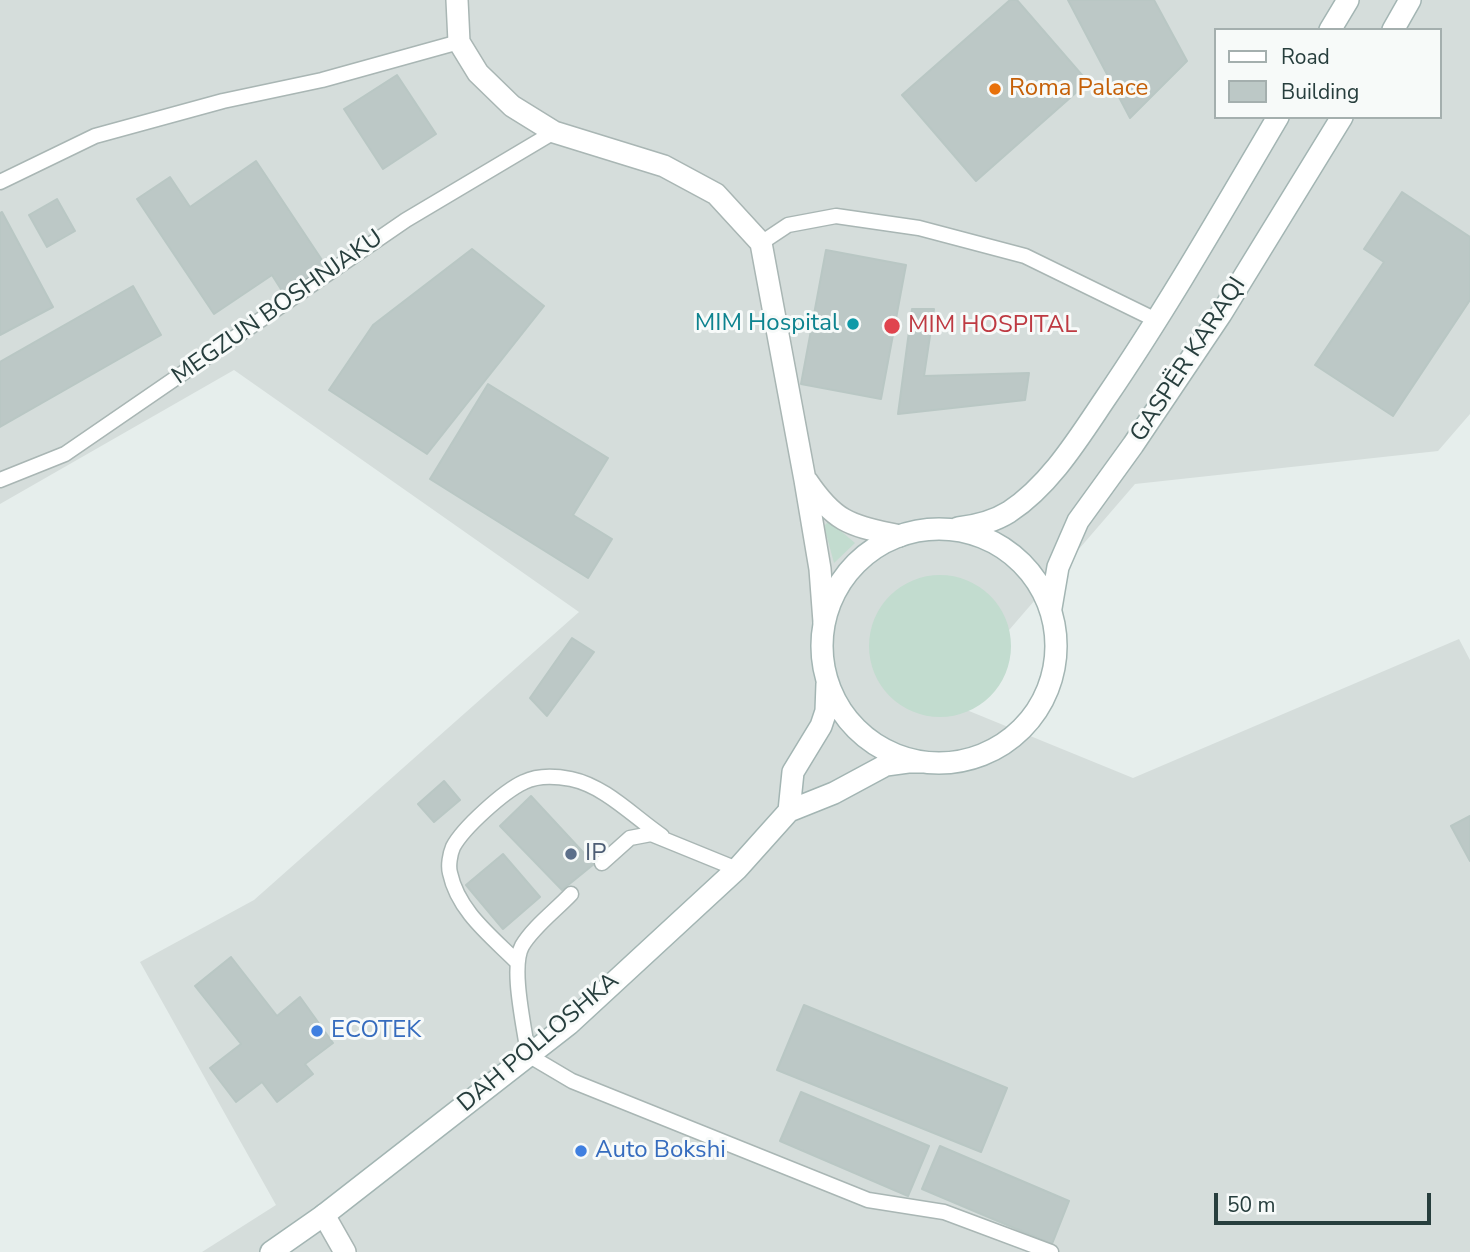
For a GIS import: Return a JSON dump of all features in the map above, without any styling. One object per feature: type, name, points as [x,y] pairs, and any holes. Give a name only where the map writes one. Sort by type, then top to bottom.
[{"type":"main road","points":[[457,0],[460,42],[478,73],[512,106],[554,132],[664,166],[716,194],[761,243],[820,569],[824,622],[822,656],[835,699],[847,718],[863,735],[881,748],[901,757],[923,762],[971,760],[993,751],[1013,738],[1030,721],[1043,701],[1057,656],[1051,608],[1028,568],[992,541],[949,529],[927,529],[899,536],[865,555],[849,571],[836,590],[824,622]]},
{"type":"main road","points":[[1331,28],[1348,0]]},
{"type":"main road","points":[[1394,28],[1410,0]]},
{"type":"main road","name":"GASPËR KARAQI","points":[[949,529],[992,521],[1008,512],[1041,483],[1072,447],[1156,320],[1277,119]]},
{"type":"main road","name":"GASPËR KARAQI","points":[[1051,608],[1058,567],[1078,521],[1222,314],[1341,119]]},
{"type":"main road","points":[[805,480],[821,502],[842,520],[860,528],[899,536]]},
{"type":"main road","points":[[789,811],[793,772],[819,732],[824,718],[828,696],[827,678]]},
{"type":"main road","name":"DAH POLLOSHKA","points":[[271,1252],[324,1215],[569,1024],[737,869],[789,811],[834,793],[886,765],[923,762]]},
{"type":"main road","points":[[324,1215],[345,1252]]},
{"type":"lane","points":[[0,182],[96,136],[223,102],[322,80],[460,42]]},
{"type":"lane","name":"MEGZUN BOSHNJAKU","points":[[0,480],[65,454],[406,220],[554,132]]},
{"type":"lane","points":[[761,243],[788,225],[836,216],[919,228],[1025,256],[1156,320]]},
{"type":"lane","points":[[517,962],[477,923],[456,895],[449,870],[452,850],[465,831],[522,782],[542,776],[572,779],[597,789],[662,836],[737,869]]},
{"type":"lane","points":[[602,863],[630,838],[651,834],[662,836]]},
{"type":"lane","points":[[571,894],[523,944],[517,962],[528,1055],[572,1081],[868,1200],[944,1212],[1051,1252]]},
{"type":"shaded area","points":[[0,0],[1470,0],[1470,414],[1438,451],[1135,484],[947,702],[1133,778],[1459,639],[1470,660],[1470,1252],[202,1252],[276,1205],[140,962],[254,900],[579,612],[234,370],[0,504]]},
{"type":"green space","points":[[829,521],[855,543],[834,563],[824,526]]},
{"type":"green space","points":[[940,575],[967,580],[991,595],[1006,619],[1011,646],[1006,673],[991,697],[967,712],[940,717],[913,712],[889,697],[874,673],[869,646],[874,619],[889,595],[913,580]]},
{"type":"building","name":"Roma Palace","points":[[1010,0],[1017,0],[1088,82],[976,181],[902,95]]},
{"type":"building","points":[[1068,0],[1154,0],[1187,61],[1130,118]]},
{"type":"building","points":[[397,75],[436,134],[383,169],[344,109]]},
{"type":"building","points":[[256,161],[326,266],[284,294],[272,275],[214,314],[137,199],[170,177],[190,207]]},
{"type":"building","points":[[1402,192],[1470,237],[1470,300],[1393,416],[1315,365],[1384,262],[1364,249]]},
{"type":"building","points":[[57,199],[75,231],[47,247],[29,215]]},
{"type":"building","points":[[2,212],[53,307],[0,335],[0,213]]},
{"type":"building","points":[[472,249],[544,306],[427,454],[329,390],[373,325]]},
{"type":"building","name":"MIM Hospital","points":[[826,250],[906,265],[881,399],[801,384]]},
{"type":"building","points":[[133,286],[161,335],[0,427],[0,362]]},
{"type":"building","points":[[912,309],[934,309],[924,376],[1029,373],[1025,400],[898,414]]},
{"type":"building","points":[[488,384],[608,458],[573,515],[612,539],[588,578],[430,479]]},
{"type":"building","points":[[572,638],[594,652],[547,716],[530,698]]},
{"type":"building","points":[[444,781],[460,800],[434,822],[418,804]]},
{"type":"building","points":[[531,796],[594,864],[562,890],[500,826]]},
{"type":"building","points":[[1470,816],[1470,861],[1451,826]]},
{"type":"building","points":[[503,854],[540,897],[503,929],[466,885]]},
{"type":"building","points":[[231,957],[277,1016],[300,997],[333,1043],[305,1064],[313,1074],[277,1102],[262,1082],[236,1102],[210,1068],[241,1044],[195,986]]},
{"type":"building","points":[[804,1005],[1007,1088],[981,1152],[777,1070]]},
{"type":"building","points":[[801,1092],[929,1146],[908,1196],[780,1141]]},
{"type":"building","points":[[940,1146],[1069,1201],[1052,1244],[922,1189]]},
{"type":"place","name":"Roma Palace","points":[[995,89]]},
{"type":"place","name":"MIM Hospital","points":[[853,324]]},
{"type":"place","name":"MIM HOSPITAL","points":[[892,326]]},
{"type":"place","name":"IP","points":[[571,854]]},
{"type":"place","name":"ECOTEK","points":[[317,1031]]},
{"type":"place","name":"Auto Bokshi","points":[[581,1151]]}]
